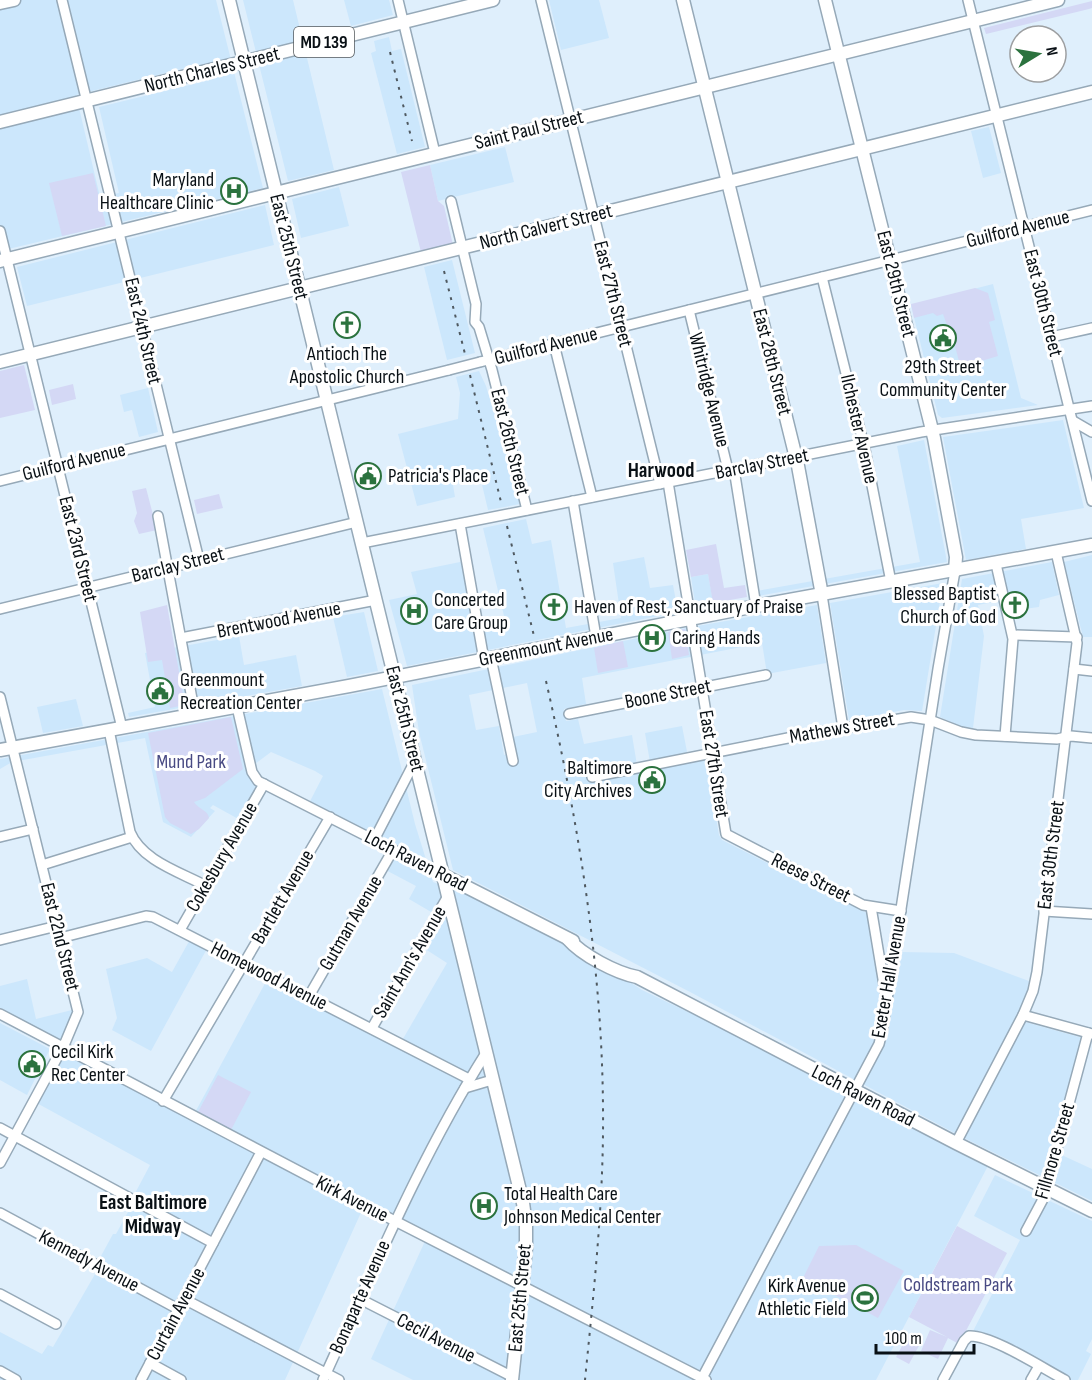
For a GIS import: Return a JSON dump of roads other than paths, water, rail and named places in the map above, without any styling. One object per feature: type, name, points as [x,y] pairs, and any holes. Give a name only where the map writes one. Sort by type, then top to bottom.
[{"type":"main road","points":[[0,3],[14,0]]},
{"type":"main road","name":"East 25th Street","points":[[229,0],[525,1215],[526,1241],[513,1379]]},
{"type":"main road","name":"North Charles Street","points":[[0,122],[493,0]]},
{"type":"main road","name":"East 28th Street","points":[[683,0],[795,457],[822,595]]},
{"type":"main road","name":"East 29th Street","points":[[825,0],[932,430],[956,557],[955,571]]},
{"type":"main road","name":"Saint Paul Street","points":[[3,260],[1058,0]]},
{"type":"main road","name":"North Calvert Street","points":[[0,362],[1092,92]]},
{"type":"main road","name":"Greenmount Avenue","points":[[6,749],[395,677],[756,606],[1092,545]]},
{"type":"main road","name":"Loch Raven Road","points":[[443,875],[568,939],[577,949],[627,975],[637,977],[854,1091],[1092,1211]]},
{"type":"street","name":"East 24th Street","points":[[62,0],[199,560]]},
{"type":"street","points":[[398,0],[435,153]]},
{"type":"street","name":"East 27th Street","points":[[541,0],[621,327],[664,483],[691,619],[726,834]]},
{"type":"street","name":"East 30th Street","points":[[968,0],[1092,501]]},
{"type":"street","name":"East 26th Street","points":[[452,201],[476,304],[474,318],[479,327],[484,361],[527,510]]},
{"type":"street","name":"Guilford Avenue","points":[[0,481],[1092,210]]},
{"type":"street","name":"East 23rd Street","points":[[0,231],[3,260],[30,354],[122,728]]},
{"type":"street","name":"Ilchester Avenue","points":[[822,277],[863,443],[891,582]]},
{"type":"street","name":"Whitridge Avenue","points":[[689,310],[731,470],[756,606]]},
{"type":"street","points":[[1052,337],[1092,328]]},
{"type":"street","points":[[554,344],[592,497]]},
{"type":"street","name":"Barclay Street","points":[[362,543],[932,430],[1092,406]]},
{"type":"street","points":[[1073,421],[1092,432]]},
{"type":"street","points":[[573,501],[596,638]]},
{"type":"street","points":[[158,516],[195,715]]},
{"type":"street","name":"Barclay Street","points":[[0,609],[357,522]]},
{"type":"street","points":[[460,524],[487,659],[513,761]]},
{"type":"street","name":"East 30th Street","points":[[956,1143],[1023,1015],[1034,987],[1077,638],[1056,552]]},
{"type":"street","points":[[996,564],[1013,635],[1005,736]]},
{"type":"street","name":"Exeter Hall Avenue","points":[[704,1379],[879,1044],[955,571]]},
{"type":"street","name":"East 28th Street","points":[[822,595],[843,728]]},
{"type":"street","name":"Brentwood Avenue","points":[[181,638],[376,600]]},
{"type":"street","points":[[1013,635],[1077,638]]},
{"type":"street","points":[[1074,669],[1092,671]]},
{"type":"street","name":"Boone Street","points":[[569,714],[766,675]]},
{"type":"street","name":"East 22nd Street","points":[[0,697],[6,749],[33,829],[78,1012],[62,1048],[0,1163]]},
{"type":"street","points":[[237,707],[252,772],[255,778],[264,784]]},
{"type":"street","name":"Mathews Street","points":[[592,777],[911,717],[930,720],[967,734],[1092,738]]},
{"type":"street","points":[[109,730],[132,837],[144,853],[206,886]]},
{"type":"street","points":[[374,840],[415,760]]},
{"type":"street","name":"Loch Raven Road","points":[[264,784],[443,875]]},
{"type":"street","name":"Cokesbury Avenue","points":[[180,930],[264,784]]},
{"type":"street","name":"Bartlett Avenue","points":[[163,1101],[330,817]]},
{"type":"street","points":[[0,837],[33,829]]},
{"type":"street","name":"Reese Street","points":[[726,834],[871,908],[901,911]]},
{"type":"street","points":[[42,865],[132,837]]},
{"type":"street","name":"Gutman Avenue","points":[[309,996],[393,850]]},
{"type":"street","name":"Saint Ann's Avenue","points":[[372,1028],[448,896]]},
{"type":"street","points":[[871,908],[886,1000]]},
{"type":"street","points":[[1044,911],[1092,914]]},
{"type":"street","name":"Homewood Avenue","points":[[60,938],[146,916],[153,917],[372,1028],[467,1083]]},
{"type":"street","points":[[0,940],[57,926]]},
{"type":"street","name":"Kirk Avenue","points":[[0,1014],[394,1221],[704,1379]]},
{"type":"street","points":[[1023,1015],[1090,1034]]},
{"type":"street","name":"Fillmore Street","points":[[1026,1231],[1046,1189],[1090,1034]]},
{"type":"street","name":"Bonaparte Avenue","points":[[325,1377],[394,1221],[467,1083],[486,1053]]},
{"type":"street","points":[[467,1083],[492,1080]]},
{"type":"street","points":[[0,1128],[213,1243]]},
{"type":"street","name":"Curtain Avenue","points":[[141,1380],[261,1152]]},
{"type":"street","name":"Kennedy Avenue","points":[[0,1213],[178,1309]]},
{"type":"street","points":[[0,1294],[56,1324]]},
{"type":"street","points":[[184,1299],[325,1377],[339,1380]]},
{"type":"street","name":"Cecil Avenue","points":[[360,1299],[513,1379]]},
{"type":"street","points":[[943,1380],[969,1336],[981,1337],[1065,1380]]},
{"type":"street","points":[[150,1363],[181,1380]]},
{"type":"street","points":[[1031,1380],[1039,1366]]},
{"type":"street","points":[[0,1371],[16,1380]]},
{"type":"railway","points":[[390,52],[412,141]]},
{"type":"railway","points":[[444,271],[465,354]]},
{"type":"railway","points":[[470,375],[501,502]]},
{"type":"railway","points":[[507,526],[534,636]]},
{"type":"railway","points":[[546,681],[558,734],[586,893],[602,1054],[602,1176],[585,1380]]},
{"type":"place","name":"Maryland Healthcare Clinic","points":[[234,191]]},
{"type":"place","name":"Antioch The Apostolic Church","points":[[347,325]]},
{"type":"place","name":"29th Street Community Center","points":[[943,338]]},
{"type":"place","name":"Patricia's Place","points":[[368,476]]},
{"type":"place","name":"Blessed Baptist Church of God","points":[[1015,605]]},
{"type":"place","name":"Haven of Rest, Sanctuary of Praise","points":[[554,607]]},
{"type":"place","name":"Concerted Care Group","points":[[414,611]]},
{"type":"place","name":"Caring Hands","points":[[652,638]]},
{"type":"place","name":"Greenmount Recreation Center","points":[[160,691]]},
{"type":"place","name":"Baltimore City Archives","points":[[652,780]]},
{"type":"place","name":"Cecil Kirk Rec Center","points":[[32,1064]]},
{"type":"place","name":"Total Health Care Johnson Medical Center","points":[[484,1206]]},
{"type":"place","name":"Kirk Avenue Athletic Field","points":[[865,1298]]},
{"type":"district","name":"Harwood","points":[[661,470]]},
{"type":"district","name":"East Baltimore Midway","points":[[153,1214]]},
{"type":"park label","name":"Mund Park","points":[[191,762]]},
{"type":"park label","name":"Coldstream Park","points":[[958,1285]]}]
